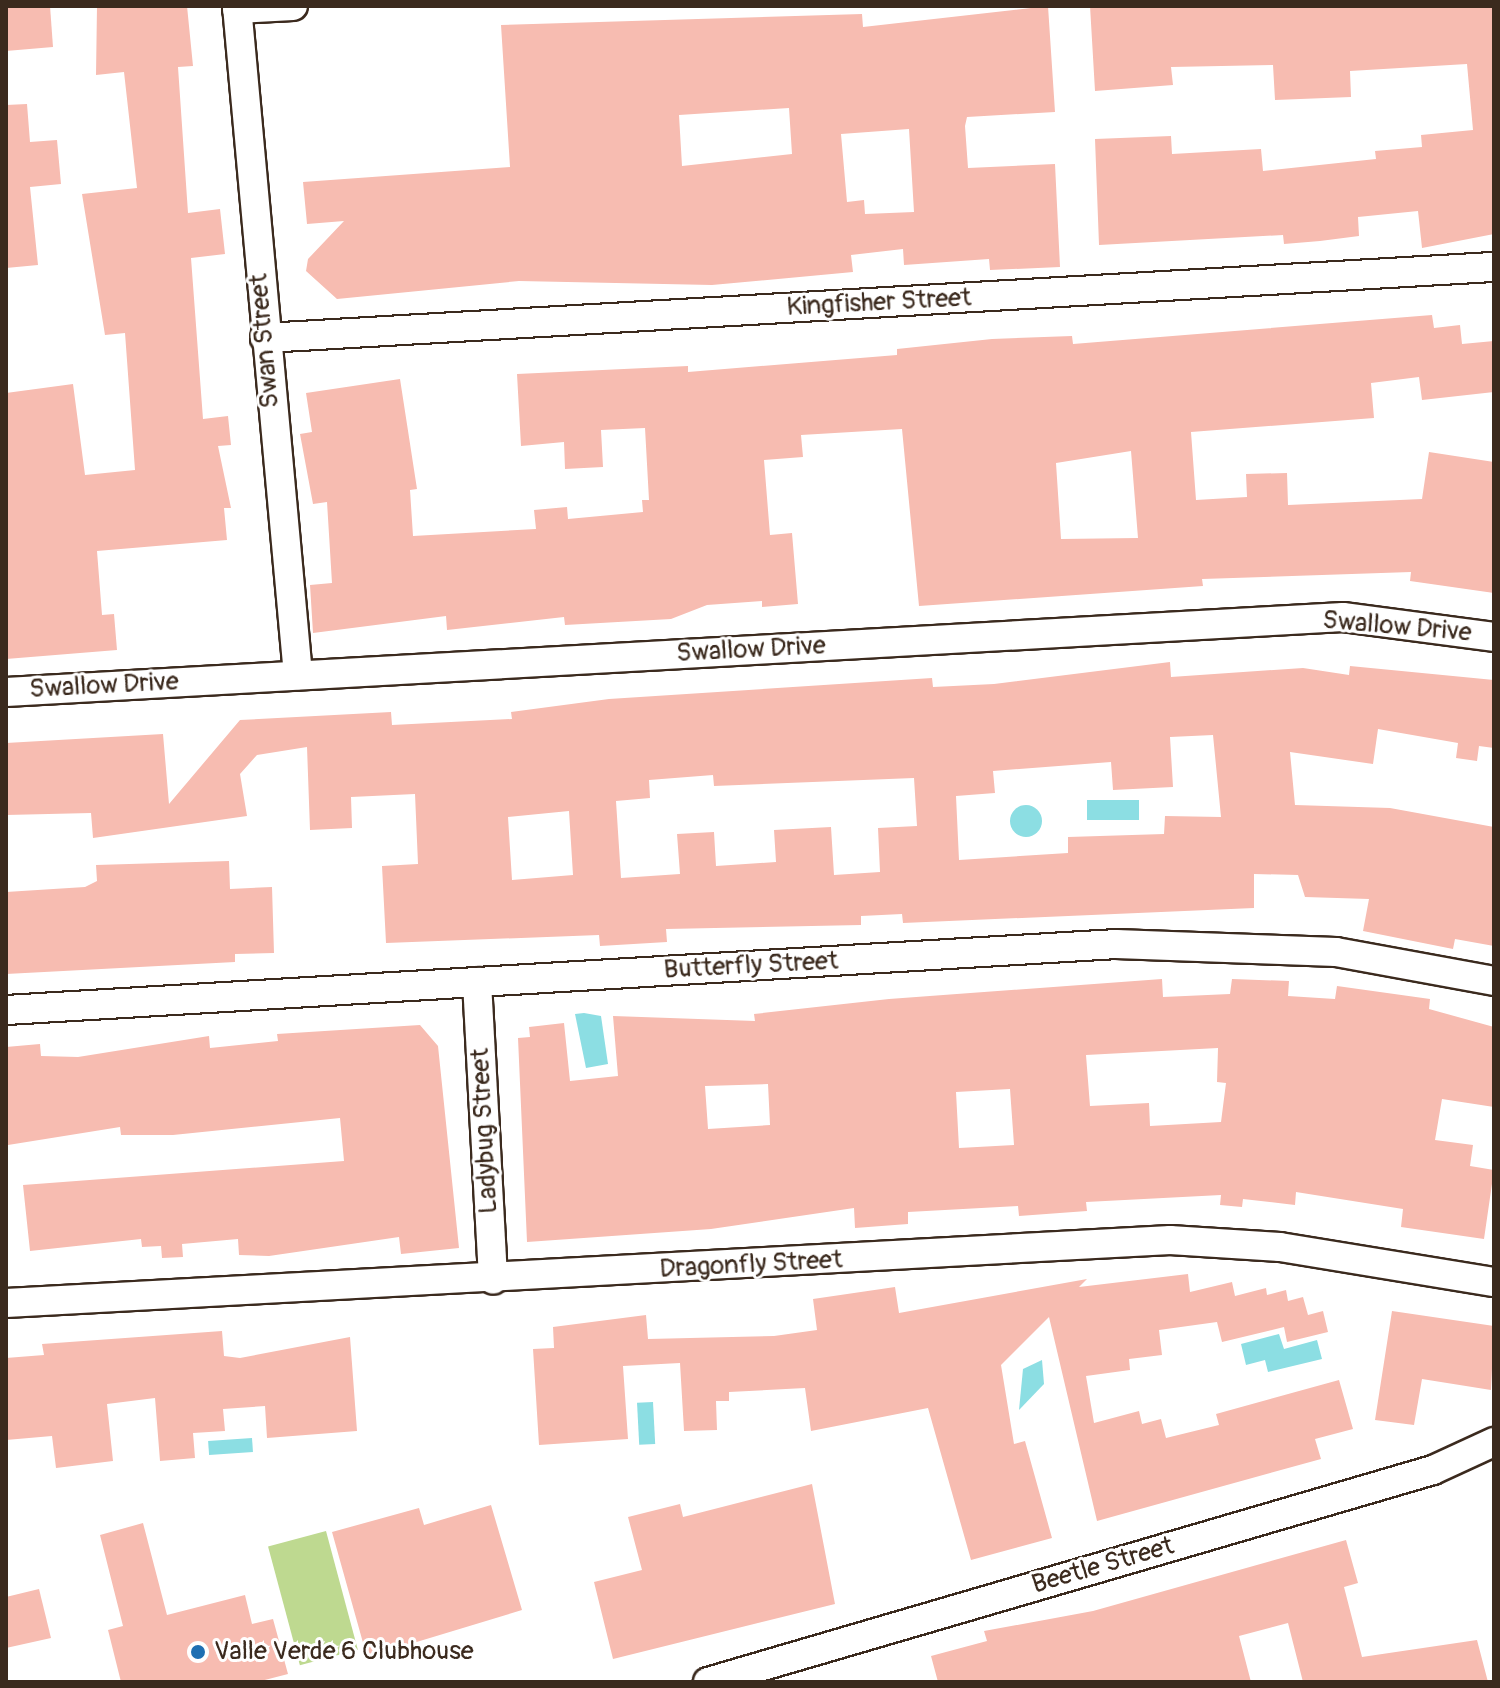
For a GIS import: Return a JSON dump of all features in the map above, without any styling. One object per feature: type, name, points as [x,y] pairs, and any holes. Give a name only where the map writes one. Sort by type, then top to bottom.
[{"type":"street","points":[[237,8],[293,6]]},
{"type":"street","name":"Swan Street","points":[[237,8],[298,675]]},
{"type":"street","name":"Kingfisher Street","points":[[265,338],[1494,267]]},
{"type":"street","name":"Swallow Drive","points":[[6,692],[1343,617],[1494,637]]},
{"type":"street","name":"Butterfly Street","points":[[6,1010],[1218,943],[1336,952],[1494,981]]},
{"type":"street","name":"Ladybug Street","points":[[477,982],[493,1280]]},
{"type":"street","name":"Dragonfly Street","points":[[6,1303],[493,1280],[1170,1240],[1280,1247],[1494,1282]]},
{"type":"street","name":"Beetle Street","points":[[708,1682],[1433,1470],[1494,1442]]},
{"type":"green space","points":[[326,1531],[358,1650],[300,1665],[268,1547]]},
{"type":"water","points":[[1087,800],[1139,800],[1139,820],[1087,820]]},
{"type":"water","points":[[1026,805],[1038,809],[1042,821],[1038,833],[1026,837],[1014,833],[1010,821],[1014,809]]},
{"type":"water","points":[[575,1014],[601,1016],[608,1064],[586,1068]]},
{"type":"water","points":[[1279,1334],[1284,1349],[1317,1340],[1322,1359],[1268,1372],[1265,1360],[1246,1365],[1241,1344]]},
{"type":"water","points":[[1042,1360],[1044,1384],[1019,1410],[1023,1369]]},
{"type":"water","points":[[653,1402],[655,1444],[639,1445],[637,1403]]},
{"type":"water","points":[[252,1438],[253,1452],[209,1455],[208,1441]]},
{"type":"building","points":[[6,6],[50,6],[53,47],[6,51]]},
{"type":"building","points":[[97,6],[187,6],[193,66],[178,67],[188,213],[220,209],[225,254],[191,258],[203,419],[228,416],[231,445],[218,446],[231,508],[224,508],[227,540],[97,551],[102,615],[114,614],[117,650],[6,659],[6,393],[73,384],[85,475],[135,470],[125,333],[105,335],[82,194],[137,188],[124,72],[96,75]]},
{"type":"building","points":[[1048,6],[1055,112],[967,117],[965,126],[968,168],[1055,164],[1060,267],[990,270],[989,259],[904,265],[903,249],[851,255],[853,272],[712,285],[519,281],[337,299],[306,271],[308,259],[344,221],[307,224],[303,182],[510,167],[501,25],[862,14],[863,27]],"holes":[[[789,108],[792,154],[682,166],[679,115]],[[909,129],[914,212],[865,214],[864,200],[847,202],[841,134]]]},
{"type":"building","points":[[1090,6],[1494,6],[1494,234],[1422,248],[1418,211],[1358,217],[1359,236],[1320,241],[1284,244],[1283,235],[1099,245],[1095,139],[1171,136],[1172,154],[1261,149],[1263,171],[1376,159],[1375,151],[1422,147],[1421,135],[1473,130],[1467,64],[1350,71],[1351,97],[1275,100],[1273,65],[1171,67],[1173,85],[1095,91]]},
{"type":"building","points":[[27,104],[30,142],[57,140],[61,184],[30,187],[38,265],[6,268],[6,105]]},
{"type":"building","points":[[1432,315],[1434,328],[1460,325],[1462,344],[1494,341],[1494,392],[1422,400],[1419,377],[1371,383],[1374,418],[1191,432],[1196,500],[1247,497],[1246,474],[1287,473],[1288,505],[1422,499],[1429,452],[1494,462],[1494,593],[1410,581],[1411,572],[1202,579],[1203,586],[919,606],[902,429],[801,435],[803,457],[764,460],[770,535],[792,533],[798,604],[762,607],[762,601],[707,605],[671,619],[565,625],[564,617],[447,630],[446,616],[313,633],[310,585],[332,583],[327,502],[313,504],[300,434],[312,432],[306,393],[400,379],[417,489],[410,490],[413,536],[536,529],[534,510],[567,507],[568,519],[643,512],[642,500],[649,500],[645,428],[601,430],[603,467],[565,469],[564,442],[521,446],[517,374],[688,366],[688,372],[897,355],[897,349],[992,339],[1072,336],[1073,344]],"holes":[[[1131,451],[1138,538],[1061,539],[1056,463]]]},
{"type":"building","points":[[1170,662],[1171,677],[1303,668],[1349,675],[1350,666],[1494,680],[1494,748],[1479,746],[1477,761],[1456,758],[1458,743],[1378,729],[1373,764],[1290,752],[1295,805],[1390,808],[1494,827],[1494,946],[1455,939],[1453,949],[1363,931],[1369,899],[1305,897],[1298,875],[1254,874],[1254,908],[903,923],[902,914],[861,916],[861,925],[666,929],[667,942],[600,946],[599,935],[386,943],[382,866],[418,864],[415,794],[351,797],[352,828],[310,830],[307,747],[257,755],[240,774],[247,816],[93,838],[91,813],[6,815],[6,743],[163,734],[169,804],[240,720],[391,712],[392,725],[512,719],[511,712],[609,699],[932,678],[933,687],[994,684]],"holes":[[[1213,735],[1221,817],[1165,816],[1164,834],[1068,837],[1068,853],[959,860],[956,796],[995,793],[993,771],[1111,762],[1113,790],[1173,787],[1170,737]],[[713,775],[714,786],[914,778],[917,826],[878,828],[880,872],[834,875],[831,827],[774,830],[776,862],[716,866],[714,832],[677,834],[680,874],[621,878],[616,801],[650,798],[649,780]],[[569,811],[573,875],[512,880],[508,817]]]},
{"type":"building","points":[[229,861],[230,889],[272,887],[274,953],[235,954],[235,962],[6,974],[6,892],[85,887],[97,881],[96,865]]},
{"type":"building","points":[[1162,979],[1163,997],[1230,994],[1232,979],[1289,981],[1288,996],[1335,999],[1337,986],[1430,999],[1429,1009],[1494,1027],[1494,1107],[1442,1099],[1435,1140],[1473,1145],[1470,1166],[1494,1170],[1484,1239],[1401,1227],[1403,1209],[1296,1192],[1295,1205],[1243,1199],[1242,1207],[1220,1205],[1221,1195],[1086,1202],[1087,1211],[1019,1216],[1018,1206],[908,1212],[908,1224],[855,1228],[854,1208],[711,1229],[527,1242],[518,1038],[530,1037],[529,1027],[564,1023],[570,1081],[618,1076],[613,1016],[755,1021],[754,1014],[889,999]],"holes":[[[1218,1048],[1217,1082],[1226,1083],[1221,1122],[1150,1126],[1149,1103],[1090,1106],[1086,1055]],[[768,1084],[770,1125],[708,1129],[705,1086]],[[1010,1089],[1014,1145],[959,1148],[956,1092]]]},
{"type":"building","points":[[420,1025],[438,1046],[459,1248],[401,1254],[399,1237],[269,1256],[239,1255],[238,1239],[182,1244],[183,1257],[162,1258],[161,1246],[142,1247],[141,1239],[30,1251],[23,1185],[344,1161],[340,1118],[173,1135],[121,1135],[120,1127],[8,1145],[6,1047],[40,1044],[41,1056],[78,1057],[209,1036],[210,1048],[278,1041],[277,1034]]},
{"type":"building","points":[[1188,1274],[1190,1292],[1232,1282],[1235,1296],[1266,1288],[1267,1295],[1286,1290],[1288,1301],[1303,1297],[1308,1315],[1323,1311],[1328,1332],[1287,1342],[1284,1327],[1222,1342],[1217,1322],[1159,1330],[1162,1355],[1129,1359],[1130,1370],[1086,1376],[1094,1423],[1139,1411],[1142,1424],[1161,1419],[1166,1438],[1219,1425],[1216,1414],[1339,1380],[1353,1429],[1315,1439],[1321,1459],[1097,1521],[1049,1317],[1001,1365],[1014,1444],[1025,1441],[1052,1538],[971,1560],[928,1408],[811,1431],[805,1388],[729,1392],[729,1401],[716,1401],[717,1430],[684,1431],[680,1363],[623,1366],[628,1439],[539,1445],[533,1349],[554,1348],[553,1327],[646,1315],[648,1339],[774,1336],[817,1330],[813,1299],[895,1287],[899,1313],[1087,1279],[1079,1287]]},
{"type":"building","points":[[1392,1311],[1494,1326],[1491,1390],[1422,1379],[1414,1425],[1375,1420]]},
{"type":"building","points":[[222,1331],[224,1356],[240,1358],[350,1337],[357,1431],[267,1438],[265,1406],[223,1409],[225,1431],[193,1433],[195,1458],[160,1461],[155,1398],[107,1404],[113,1461],[56,1468],[52,1436],[6,1440],[6,1358],[44,1355],[42,1344]]},
{"type":"building","points":[[812,1484],[835,1604],[613,1659],[594,1582],[642,1570],[628,1517],[680,1504],[683,1517]]},
{"type":"building","points":[[491,1505],[522,1610],[367,1657],[332,1532],[419,1508],[424,1525]]},
{"type":"building","name":"Valle Verde 6 Clubhouse","points":[[143,1523],[167,1615],[245,1595],[252,1624],[273,1619],[288,1674],[257,1682],[121,1682],[108,1630],[123,1626],[100,1535]]},
{"type":"building","points":[[1346,1540],[1358,1583],[1344,1587],[1362,1657],[1477,1640],[1488,1682],[1303,1682],[1288,1623],[1239,1636],[1251,1682],[938,1682],[931,1656],[987,1641],[984,1631],[1093,1611]]},
{"type":"building","points":[[39,1589],[51,1638],[6,1648],[6,1597]]},
{"type":"place","name":"Valle Verde 6 Clubhouse","points":[[198,1652]]}]
